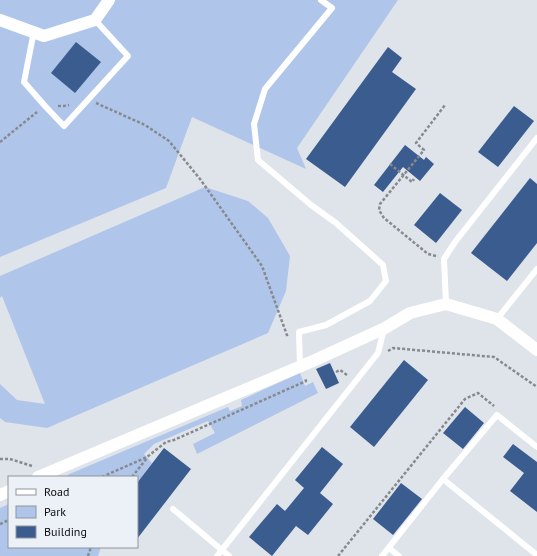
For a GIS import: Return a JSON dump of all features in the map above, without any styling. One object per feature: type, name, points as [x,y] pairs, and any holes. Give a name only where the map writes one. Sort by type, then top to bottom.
[{"type":"street","points":[[0,20],[44,36],[95,20],[109,0]]},
{"type":"street","points":[[40,476],[300,366],[385,328],[410,313],[446,304],[497,319],[537,350]]},
{"type":"lane","points":[[300,366],[299,332],[326,325],[370,301],[386,281],[383,265],[336,223],[311,205],[258,160],[254,124],[265,89],[332,8],[321,0]]},
{"type":"lane","points":[[34,32],[24,82],[64,126],[128,56],[95,20]]},
{"type":"lane","points":[[446,304],[444,259],[455,242],[537,138]]},
{"type":"lane","points":[[497,319],[537,268]]},
{"type":"lane","points":[[217,556],[378,353],[385,328]]},
{"type":"lane","points":[[382,556],[443,479],[498,415],[537,447]]},
{"type":"lane","points":[[443,479],[537,555]]},
{"type":"lane","points":[[173,509],[229,556]]},
{"type":"lane","points":[[389,548],[399,556]]},
{"type":"path","points":[[0,142],[45,106],[64,106],[89,99],[145,125],[169,141],[200,180],[262,266],[288,340]]},
{"type":"path","points":[[444,259],[428,254],[384,218],[378,210],[380,204],[424,150],[416,143],[446,105]]},
{"type":"path","points":[[390,164],[412,182],[414,179]]},
{"type":"path","points":[[386,352],[393,348],[494,357],[537,387]]},
{"type":"path","points":[[104,476],[147,457],[166,442],[174,440],[306,381],[300,366]]},
{"type":"path","points":[[336,372],[340,370],[356,381]]},
{"type":"path","points":[[338,556],[465,399],[478,393],[496,407]]},
{"type":"path","points":[[133,476],[147,457]]},
{"type":"green space","points":[[0,0],[398,0],[297,148],[306,169],[192,117],[166,188],[0,257]]},
{"type":"green space","points":[[205,187],[248,201],[268,218],[290,256],[286,291],[268,333],[47,428],[5,422],[0,418],[0,384],[17,400],[45,404],[2,296],[0,298],[0,276]]},
{"type":"green space","points":[[300,373],[305,386],[313,382],[318,393],[197,454],[193,444],[215,433],[208,421],[154,444],[144,454],[152,463],[138,482],[138,476],[67,475],[228,407],[230,411],[242,406],[241,400]]},
{"type":"green space","points":[[8,504],[8,548],[101,548],[98,556],[0,556],[0,508]]},
{"type":"building","points":[[76,42],[101,62],[75,93],[51,73]]},
{"type":"building","points":[[388,47],[402,58],[392,72],[416,89],[345,187],[306,159]]},
{"type":"building","points":[[514,106],[534,121],[498,167],[478,152]]},
{"type":"building","points":[[405,145],[424,160],[426,157],[434,164],[420,181],[403,167],[383,192],[374,185]]},
{"type":"building","points":[[530,178],[537,184],[537,243],[507,281],[471,253]]},
{"type":"building","points":[[440,193],[462,210],[436,243],[414,225]]},
{"type":"building","points":[[404,360],[428,380],[374,447],[350,427]]},
{"type":"building","points":[[330,363],[339,383],[326,389],[316,369]]},
{"type":"building","points":[[465,407],[484,423],[463,449],[443,433]]},
{"type":"building","points":[[513,444],[537,462],[537,512],[510,491],[524,473],[503,457]]},
{"type":"building","points":[[322,447],[343,464],[320,493],[333,504],[308,535],[296,526],[272,556],[249,537],[277,504],[285,511],[304,488],[295,480]]},
{"type":"building","points":[[164,448],[191,469],[138,538],[138,482]]},
{"type":"building","points":[[401,483],[422,499],[393,535],[373,519]]}]
